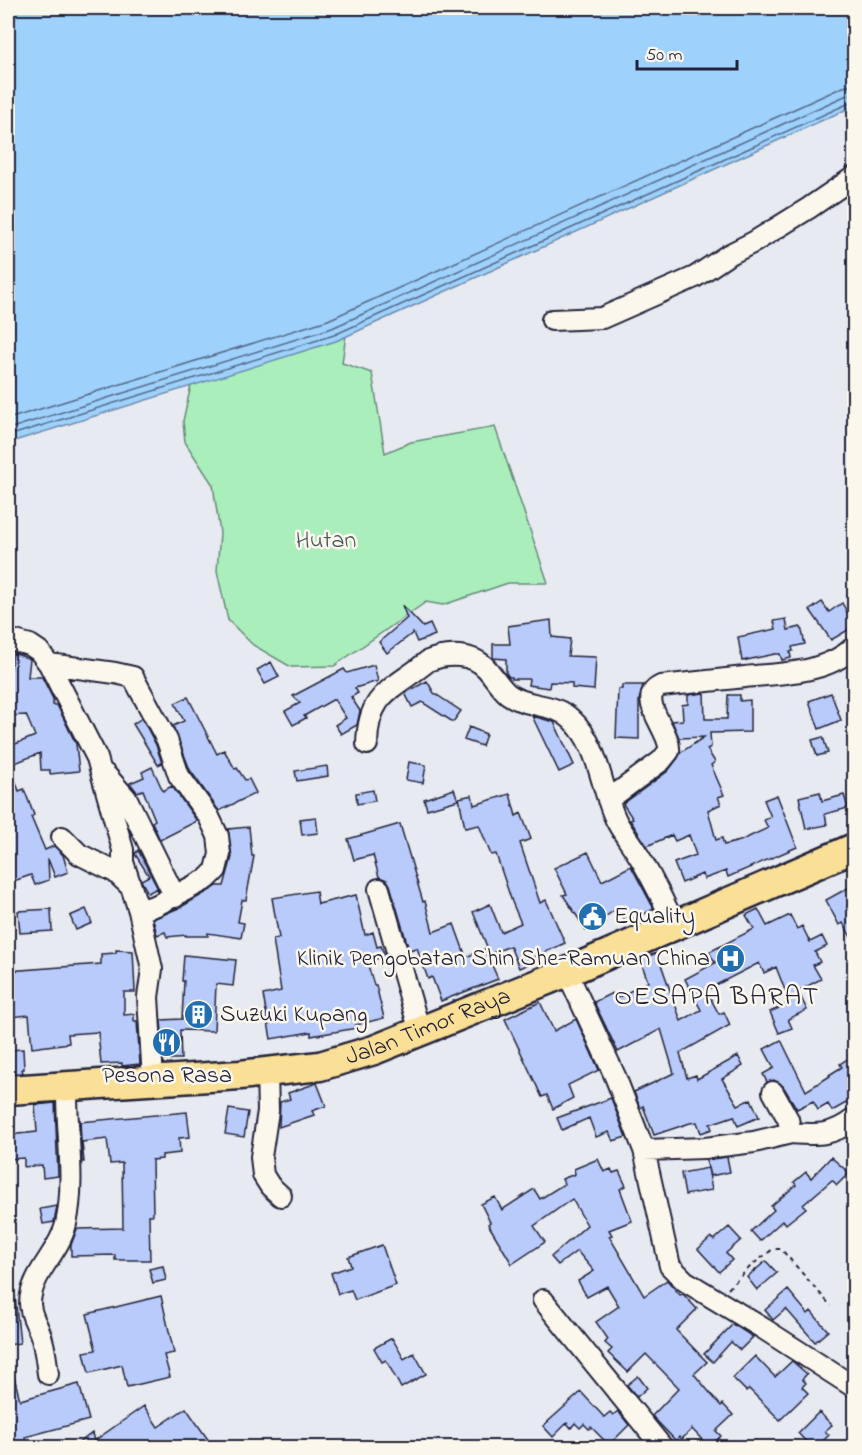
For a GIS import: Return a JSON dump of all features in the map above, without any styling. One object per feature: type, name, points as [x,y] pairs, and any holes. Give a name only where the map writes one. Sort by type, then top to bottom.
[{"type":"highway","name":"Jalan Timor Raya","points":[[8,1090],[254,1074],[320,1066],[374,1050],[420,1032],[567,972],[855,848]]},
{"type":"street","points":[[552,320],[602,318],[695,277],[809,208],[855,177]]},
{"type":"street","points":[[8,639],[30,645],[39,651],[49,664],[100,767],[139,911],[152,969],[148,997],[153,1080]]},
{"type":"street","points":[[608,800],[661,761],[669,751],[669,742],[651,702],[656,688],[771,676],[807,669],[835,661],[847,655],[855,647]]},
{"type":"street","points":[[367,744],[369,718],[374,705],[381,696],[435,658],[452,656],[472,658],[485,667],[509,694],[526,702],[555,708],[574,721],[587,740],[618,823],[646,868],[675,926]]},
{"type":"street","points":[[49,664],[123,674],[133,677],[138,682],[167,740],[179,776],[200,801],[218,836],[220,854],[216,870],[197,885],[175,897],[139,911]]},
{"type":"street","points":[[100,767],[131,805],[175,897]]},
{"type":"street","points":[[62,837],[79,854],[115,872],[132,888]]},
{"type":"street","points":[[379,890],[420,1032]]},
{"type":"street","points":[[567,972],[615,1076],[644,1150],[670,1266],[686,1281],[855,1387]]},
{"type":"street","points":[[254,1074],[268,1111],[261,1157],[263,1175],[270,1186],[281,1196]]},
{"type":"street","points":[[48,1374],[45,1349],[31,1316],[30,1303],[32,1289],[54,1252],[66,1225],[71,1178],[66,1118],[67,1086]]},
{"type":"street","points":[[773,1092],[788,1119],[791,1133]]},
{"type":"street","points":[[644,1150],[705,1148],[754,1142],[791,1133],[822,1135],[845,1126],[855,1119]]},
{"type":"street","points":[[543,1300],[663,1448]]},
{"type":"path","points":[[717,1300],[752,1265],[777,1248],[781,1249],[831,1306]]},
{"type":"green space","name":"Hutan","points":[[350,306],[342,363],[372,373],[385,453],[411,442],[495,427],[548,583],[508,583],[443,605],[426,602],[334,666],[291,667],[253,645],[228,620],[217,571],[220,533],[213,485],[185,442],[183,421],[198,354]]},
{"type":"water","points":[[8,8],[854,8],[854,106],[336,341],[8,443]]},
{"type":"building","points":[[822,602],[829,612],[842,603],[855,626],[831,640],[810,610]]},
{"type":"building","points":[[402,605],[423,627],[430,624],[435,635],[417,642],[413,633],[387,653],[379,642],[407,618]]},
{"type":"building","points":[[786,619],[788,630],[801,627],[805,644],[792,647],[791,658],[782,660],[780,654],[775,654],[742,661],[738,637],[776,629],[774,621]]},
{"type":"building","points":[[551,620],[552,637],[570,639],[568,656],[596,657],[594,690],[572,688],[572,683],[550,682],[549,688],[528,685],[529,679],[509,677],[506,673],[506,659],[493,658],[493,644],[510,644],[508,626]]},
{"type":"building","points":[[13,653],[30,659],[28,677],[42,677],[53,699],[53,705],[57,705],[76,744],[79,771],[50,774],[50,770],[41,770],[40,753],[10,765],[19,791],[24,789],[34,815],[31,817],[45,850],[54,846],[63,855],[68,872],[55,877],[48,859],[49,880],[35,885],[31,875],[8,883],[8,747],[35,736],[26,715],[8,716],[8,674],[10,674]]},
{"type":"building","points":[[271,662],[279,677],[265,684],[257,670]]},
{"type":"building","points":[[374,665],[378,681],[355,688],[358,693],[351,697],[360,711],[357,725],[341,734],[335,725],[346,718],[334,699],[293,725],[285,711],[300,703],[293,696],[344,669],[347,673]]},
{"type":"building","points":[[427,681],[434,693],[461,711],[453,722],[422,702],[412,707],[405,693]]},
{"type":"building","points":[[622,685],[643,685],[639,700],[639,739],[616,738],[618,689],[622,689]]},
{"type":"building","points":[[704,693],[705,719],[727,719],[728,695],[740,695],[740,701],[750,700],[750,732],[710,733],[711,747],[707,749],[715,762],[711,765],[724,795],[718,797],[721,804],[708,810],[716,840],[722,838],[724,845],[740,841],[768,828],[764,820],[771,817],[764,800],[777,795],[797,847],[728,877],[726,871],[704,879],[702,874],[682,883],[674,863],[696,855],[689,835],[675,841],[672,835],[647,846],[630,820],[633,819],[623,804],[668,771],[680,753],[704,737],[679,738],[672,721],[683,720],[682,705],[688,704],[688,695]]},
{"type":"building","points":[[831,693],[841,720],[819,729],[809,701]]},
{"type":"building","points":[[188,697],[217,754],[224,750],[235,769],[237,768],[245,780],[249,779],[256,793],[219,811],[190,770],[173,726],[184,721],[175,703]]},
{"type":"building","points":[[532,716],[554,722],[574,765],[559,772]]},
{"type":"building","points":[[142,718],[156,745],[162,763],[158,765],[133,724]]},
{"type":"building","points":[[469,727],[486,734],[482,746],[464,740]]},
{"type":"building","points":[[823,737],[828,753],[817,756],[812,740]]},
{"type":"building","points":[[409,762],[426,765],[423,783],[406,780]]},
{"type":"building","points":[[327,766],[328,776],[297,781],[295,771]]},
{"type":"building","points":[[152,767],[163,791],[172,786],[197,821],[160,840],[143,790],[137,792],[130,783],[144,777],[142,772]]},
{"type":"building","points":[[454,789],[458,800],[427,809],[424,799]]},
{"type":"building","points":[[373,790],[375,801],[357,804],[356,793]]},
{"type":"building","points":[[820,792],[822,801],[844,795],[848,808],[825,814],[827,825],[806,829],[799,797]]},
{"type":"building","points":[[510,794],[516,816],[521,813],[531,839],[520,843],[540,903],[546,900],[565,943],[532,958],[534,962],[519,968],[510,946],[490,954],[473,912],[490,904],[501,932],[521,923],[496,854],[491,855],[479,825],[465,828],[459,798],[472,795],[474,805]]},
{"type":"building","points":[[316,817],[318,833],[302,835],[300,819]]},
{"type":"building","points":[[400,824],[433,932],[454,924],[466,957],[485,949],[498,979],[441,1001],[432,977],[428,979],[417,948],[409,950],[390,885],[387,880],[379,877],[373,855],[354,860],[348,839]]},
{"type":"building","points":[[249,827],[252,856],[254,856],[246,900],[242,900],[238,922],[244,923],[241,938],[208,933],[208,936],[167,937],[165,932],[157,935],[153,919],[181,907],[217,886],[224,886],[232,857],[228,829]]},
{"type":"building","points":[[138,850],[159,891],[157,888],[148,893],[142,882],[141,880],[149,876],[135,854]]},
{"type":"building","points":[[588,852],[602,881],[631,866],[654,909],[626,923],[621,914],[619,916],[615,910],[586,930],[563,895],[567,894],[554,868]]},
{"type":"building","points":[[855,884],[855,944],[843,923],[839,925],[826,900]]},
{"type":"building","points":[[316,891],[318,904],[356,895],[365,935],[373,932],[377,947],[381,946],[385,956],[367,962],[374,985],[376,985],[384,1018],[356,1025],[357,1028],[311,1036],[311,1032],[271,1039],[263,995],[281,991],[273,939],[279,938],[272,898]]},
{"type":"building","points":[[51,909],[52,931],[20,933],[18,911]]},
{"type":"building","points":[[86,909],[92,923],[76,930],[70,916]]},
{"type":"building","points":[[758,909],[767,926],[790,915],[797,929],[802,926],[810,942],[822,936],[827,946],[815,952],[820,962],[813,965],[821,979],[798,991],[807,1010],[788,1019],[792,1028],[779,1033],[770,1012],[790,1003],[776,967],[764,973],[759,963],[706,990],[719,1014],[724,1012],[730,1025],[680,1053],[687,1078],[696,1075],[697,1079],[738,1056],[743,1066],[722,1079],[738,1105],[751,1099],[759,1117],[738,1126],[734,1116],[710,1124],[712,1129],[701,1133],[697,1122],[654,1135],[643,1106],[640,1108],[634,1092],[674,1073],[661,1029],[618,1052],[594,1002],[612,993],[615,999],[648,982],[640,959],[657,953],[681,1021],[701,1010],[685,979],[715,963],[709,952],[754,929],[746,915]]},
{"type":"building","points":[[116,950],[133,951],[135,992],[124,992],[124,1015],[134,1014],[134,1021],[137,1021],[140,1064],[122,1066],[122,1063],[101,1064],[98,1032],[68,1034],[69,1043],[32,1048],[29,1015],[9,1017],[8,971],[101,964],[101,954],[116,953]]},
{"type":"building","points":[[184,955],[236,960],[233,986],[216,984],[214,1031],[180,1030],[181,1059],[164,1059],[161,1020],[182,1019]]},
{"type":"building","points":[[540,1002],[554,1031],[576,1019],[599,1070],[568,1085],[573,1098],[553,1109],[547,1095],[542,1097],[505,1019]]},
{"type":"building","points":[[781,1040],[806,1091],[842,1067],[840,1064],[855,1054],[855,1098],[832,1111],[828,1104],[818,1110],[813,1101],[797,1109],[783,1086],[774,1080],[767,1082],[763,1074],[774,1068],[764,1049]]},
{"type":"building","points":[[23,1049],[23,1073],[8,1074],[8,1050]]},
{"type":"building","points":[[317,1083],[326,1106],[312,1111],[314,1115],[279,1127],[280,1102],[290,1099],[288,1093]]},
{"type":"building","points":[[611,1098],[626,1137],[613,1141],[609,1132],[596,1137],[589,1118],[562,1130],[557,1118]]},
{"type":"building","points":[[55,1103],[58,1176],[43,1178],[42,1165],[24,1167],[24,1158],[8,1159],[8,1135],[37,1132],[35,1105]]},
{"type":"building","points":[[229,1109],[248,1112],[244,1137],[225,1134]]},
{"type":"building","points":[[187,1112],[190,1137],[179,1138],[180,1153],[162,1155],[162,1159],[152,1160],[153,1215],[149,1215],[150,1260],[115,1260],[115,1255],[71,1256],[71,1245],[77,1229],[123,1228],[122,1163],[110,1164],[107,1139],[82,1142],[84,1162],[82,1162],[80,1122]]},
{"type":"building","points":[[727,1157],[730,1172],[710,1176],[706,1160]]},
{"type":"building","points":[[831,1157],[849,1173],[837,1185],[832,1180],[803,1205],[806,1208],[786,1224],[783,1220],[760,1241],[751,1231],[774,1210],[771,1206],[796,1185],[794,1182],[806,1172],[811,1178]]},
{"type":"building","points":[[598,1159],[604,1172],[611,1169],[613,1173],[619,1171],[626,1186],[620,1189],[632,1221],[609,1230],[612,1235],[609,1236],[644,1296],[667,1280],[697,1309],[676,1330],[707,1362],[694,1374],[721,1406],[723,1404],[733,1415],[716,1431],[721,1436],[709,1447],[692,1429],[682,1439],[679,1437],[676,1441],[652,1416],[679,1388],[646,1354],[628,1372],[608,1353],[612,1349],[605,1343],[608,1339],[596,1322],[619,1306],[607,1286],[587,1297],[578,1281],[594,1271],[577,1251],[558,1265],[551,1257],[587,1225],[572,1199],[534,1226],[545,1242],[512,1264],[488,1224],[490,1222],[481,1204],[495,1197],[502,1210],[534,1189],[540,1199],[564,1184],[562,1179],[575,1174],[574,1169]]},
{"type":"building","points":[[708,1168],[712,1190],[685,1195],[681,1173]]},
{"type":"building","points":[[57,1206],[54,1222],[43,1224],[40,1209]]},
{"type":"building","points":[[729,1227],[741,1240],[726,1253],[732,1260],[719,1272],[698,1249],[711,1237],[714,1240]]},
{"type":"building","points":[[382,1245],[396,1285],[355,1300],[351,1290],[338,1294],[331,1273],[351,1266],[348,1257]]},
{"type":"building","points":[[766,1261],[777,1273],[757,1290],[747,1277]]},
{"type":"building","points":[[163,1266],[166,1280],[153,1283],[149,1269]]},
{"type":"building","points":[[788,1290],[808,1314],[811,1311],[828,1331],[815,1342],[786,1309],[773,1320],[765,1310]]},
{"type":"building","points":[[161,1296],[174,1353],[164,1355],[170,1377],[127,1387],[122,1365],[89,1373],[84,1352],[96,1350],[87,1314]]},
{"type":"building","points":[[8,1297],[15,1297],[20,1343],[8,1345]]},
{"type":"building","points":[[733,1324],[753,1337],[740,1350],[731,1342],[713,1362],[704,1354]]},
{"type":"building","points":[[392,1338],[404,1359],[414,1353],[426,1374],[401,1388],[386,1360],[382,1362],[374,1348]]},
{"type":"building","points":[[755,1356],[775,1377],[792,1361],[807,1374],[802,1379],[806,1383],[802,1387],[808,1393],[780,1420],[749,1389],[746,1391],[733,1378]]},
{"type":"building","points":[[11,1365],[20,1400],[79,1384],[89,1420],[25,1437],[28,1448],[8,1448],[8,1366]]},
{"type":"building","points":[[638,1376],[647,1388],[637,1397],[627,1385]]},
{"type":"building","points":[[581,1392],[604,1417],[610,1412],[613,1415],[618,1411],[629,1425],[609,1445],[591,1427],[589,1429],[584,1424],[580,1428],[575,1423],[571,1428],[567,1423],[553,1437],[543,1426]]},
{"type":"building","points":[[144,1406],[158,1427],[186,1408],[214,1448],[72,1448],[92,1433],[94,1441]]},
{"type":"building","points":[[819,1412],[832,1425],[825,1431],[829,1435],[822,1442],[828,1448],[812,1448],[798,1433]]},
{"type":"place","name":"Equality","points":[[593,917]]},
{"type":"place","name":"Klinik Pengobatan Shin She-Ramuan China","points":[[731,959]]},
{"type":"place","name":"Suzuki Kupang","points":[[199,1015]]},
{"type":"place","name":"Pesona Rasa","points":[[167,1043]]},
{"type":"district","name":"OESAPA BARAT","points":[[717,997]]}]
